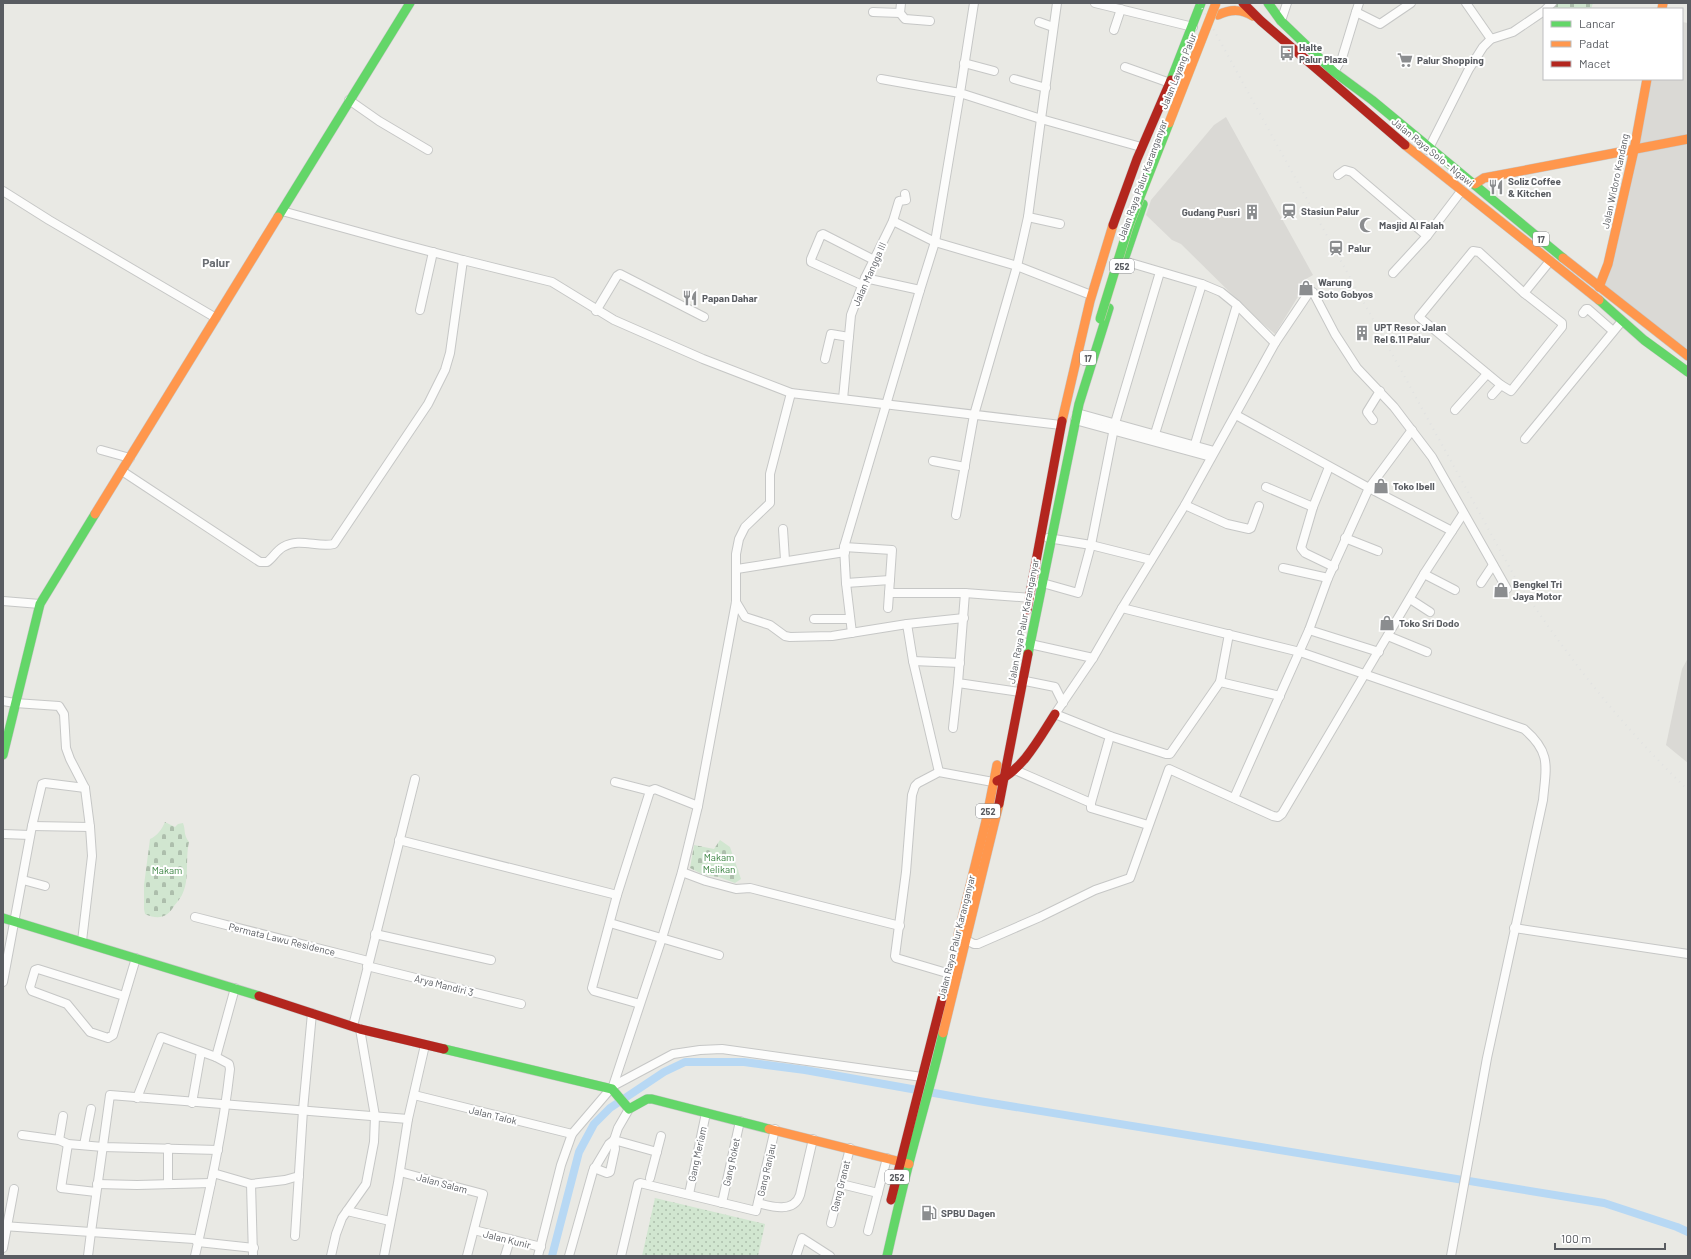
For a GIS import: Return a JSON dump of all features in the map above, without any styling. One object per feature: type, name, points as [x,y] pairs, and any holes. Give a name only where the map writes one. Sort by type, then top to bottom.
[{"type":"main road","points":[[3,755],[40,604],[410,3]]},
{"type":"main road","name":"Jalan Raya Palur Karanganyar","points":[[1025,643],[1025,623],[1033,598],[1042,583],[1046,537],[1061,425],[1091,294],[1110,234],[1141,147],[1177,67],[1201,3]]},
{"type":"main road","name":"Jalan Layang Palur","points":[[1080,398],[1096,318],[1124,216],[1210,3]]},
{"type":"main road","name":"Jalan Layang Palur","points":[[1068,392],[1076,378],[1129,225],[1216,3]]},
{"type":"main road","name":"Jalan Raya Palur Karanganyar","points":[[878,1256],[922,1098],[932,1082],[986,821],[997,781],[1016,691],[1033,598],[1033,580],[1046,537],[1080,398],[1124,261],[1161,156],[1223,3]]},
{"type":"main road","name":"Jalan Raya Solo - Ngawi","points":[[1244,3],[1261,21],[1422,158],[1550,261],[1644,340],[1688,372]]},
{"type":"main road","name":"Jalan Raya Solo - Ngawi","points":[[1268,3],[1281,21],[1334,72],[1372,100],[1476,184],[1599,287],[1688,356]]},
{"type":"main road","points":[[1218,15],[1227,10],[1238,10],[1261,21]]},
{"type":"main road","points":[[1177,67],[1184,64],[1190,67],[1195,75]]},
{"type":"main road","name":"Jalan Widoro Kandang","points":[[1599,287],[1608,264],[1634,150],[1647,80]]},
{"type":"main road","points":[[1476,184],[1484,178],[1688,139]]},
{"type":"main road","points":[[997,781],[1015,770],[1055,714]]},
{"type":"main road","points":[[3,918],[235,988],[356,1028],[613,1089],[628,1107],[647,1099],[652,1099],[905,1162]]},
{"type":"main road","name":"Jalan Raya Palur Karanganyar","points":[[922,1098],[921,1080],[953,975]]},
{"type":"main road","name":"Jalan Raya Palur Karanganyar","points":[[887,1256],[905,1162]]},
{"type":"street","points":[[900,14],[901,3]]},
{"type":"street","points":[[852,633],[844,550],[920,290],[936,242],[974,3]]},
{"type":"street","points":[[956,515],[974,415],[1017,266],[1028,217],[1057,3]]},
{"type":"street","points":[[1095,3],[1105,4],[1193,27]]},
{"type":"street","points":[[1281,21],[1287,3]]},
{"type":"street","points":[[1334,72],[1342,58],[1359,3]]},
{"type":"street","points":[[1466,3],[1491,39]]},
{"type":"street","points":[[1356,12],[1380,24],[1408,4]]},
{"type":"street","points":[[1114,30],[1121,9]]},
{"type":"street","points":[[1422,158],[1430,148],[1469,69],[1482,47],[1491,39],[1513,32],[1543,11]]},
{"type":"street","points":[[873,12],[900,14],[907,20],[930,21]]},
{"type":"street","points":[[1038,22],[1053,27]]},
{"type":"street","points":[[964,63],[994,71]]},
{"type":"street","points":[[1125,67],[1170,83]]},
{"type":"street","points":[[881,79],[960,94],[1041,119],[1141,147]]},
{"type":"street","points":[[1014,80],[1046,88]]},
{"type":"street","points":[[349,100],[379,121],[428,150]]},
{"type":"street","points":[[1338,175],[1345,170],[1352,172],[1427,236]]},
{"type":"street","points":[[1393,273],[1427,236],[1462,190]]},
{"type":"street","points":[[3,191],[56,224],[216,318]]},
{"type":"street","name":"Jalan Mangga III","points":[[844,399],[851,315],[864,282],[893,221],[899,201],[906,200],[905,194]]},
{"type":"street","points":[[282,211],[463,260],[552,282],[580,298],[596,311],[614,320],[703,359],[791,393],[1061,425]]},
{"type":"street","points":[[1028,217],[1060,224]]},
{"type":"street","points":[[893,221],[936,242],[1017,266],[1091,294]]},
{"type":"street","points":[[874,260],[823,234],[821,235],[811,262],[864,282],[920,290]]},
{"type":"street","points":[[1474,251],[1479,252],[1524,293],[1561,321],[1562,328],[1511,391],[1501,386],[1487,374],[1419,317],[1469,254],[1474,251]]},
{"type":"street","points":[[420,310],[433,252]]},
{"type":"street","points":[[122,471],[260,562],[267,562],[276,552],[285,546],[295,543],[304,542],[334,544],[428,404],[445,370],[450,353],[463,260]]},
{"type":"street","points":[[1124,261],[1202,284],[1221,292],[1275,343]]},
{"type":"street","points":[[1524,293],[1550,261]]},
{"type":"street","points":[[1033,580],[1078,593],[1091,545],[1114,426],[1160,272]]},
{"type":"street","points":[[596,311],[617,276],[620,274],[704,317]]},
{"type":"street","points":[[1154,437],[1202,284]]},
{"type":"street","points":[[1229,634],[1220,682],[1170,754],[1110,736],[1055,714],[1093,658],[1185,505],[1275,343],[1308,292],[1311,291],[1335,334],[1357,368],[1380,392],[1412,430],[1432,457],[1463,514],[1507,589]]},
{"type":"street","points":[[1195,444],[1237,306]]},
{"type":"street","points":[[1583,313],[1587,309],[1613,331]]},
{"type":"street","points":[[1525,440],[1622,321]]},
{"type":"street","points":[[825,360],[831,334],[849,338]]},
{"type":"street","points":[[1455,410],[1487,374]]},
{"type":"street","points":[[1492,395],[1501,386]]},
{"type":"street","points":[[1373,420],[1367,412],[1380,392]]},
{"type":"street","points":[[613,1089],[682,872],[698,806],[736,602],[737,568],[735,560],[739,539],[743,531],[770,503],[770,474],[791,393]]},
{"type":"street","points":[[1236,415],[1329,467],[1452,531]]},
{"type":"street","points":[[1076,417],[1114,426],[1213,454]]},
{"type":"street","points":[[1234,798],[1300,652],[1328,578],[1369,488],[1412,430]]},
{"type":"street","points":[[1154,437],[1195,444],[1213,454]]},
{"type":"street","points":[[101,450],[130,458]]},
{"type":"street","points":[[933,461],[964,467]]},
{"type":"street","points":[[1329,467],[1313,507],[1302,544],[1302,551],[1334,567]]},
{"type":"street","points":[[1266,487],[1313,507]]},
{"type":"street","points":[[1185,505],[1227,524],[1249,529],[1251,528],[1259,506]]},
{"type":"street","points":[[962,938],[974,944],[978,944],[1040,917],[1095,890],[1130,878],[1168,769],[1273,816],[1278,817],[1282,814],[1424,574],[1463,514]]},
{"type":"street","points":[[783,529],[785,560]]},
{"type":"street","points":[[1046,537],[1091,545],[1151,560]]},
{"type":"street","points":[[1345,538],[1378,551]]},
{"type":"street","points":[[737,568],[844,550],[892,550],[888,608]]},
{"type":"street","points":[[1481,583],[1493,565]]},
{"type":"street","points":[[1283,568],[1328,578]]},
{"type":"street","points":[[1424,574],[1455,590]]},
{"type":"street","points":[[846,583],[890,580]]},
{"type":"street","points":[[889,593],[965,593],[1033,598]]},
{"type":"street","points":[[953,728],[964,618],[965,593]]},
{"type":"street","points":[[1410,598],[1430,612]]},
{"type":"street","points":[[3,601],[40,604]]},
{"type":"street","points":[[736,602],[745,617],[770,625],[787,637],[832,636],[907,624],[964,618]]},
{"type":"street","points":[[1122,608],[1300,652],[1524,729],[1538,744],[1546,759],[1543,800],[1487,1058],[1451,1256]]},
{"type":"street","points":[[814,619],[850,619]]},
{"type":"street","points":[[907,624],[913,661],[939,772]]},
{"type":"street","points":[[1309,630],[1379,652]]},
{"type":"street","points":[[1388,636],[1427,652]]},
{"type":"street","points":[[1025,643],[1093,658]]},
{"type":"street","points":[[913,661],[960,663]]},
{"type":"street","points":[[1018,680],[1055,687],[1063,702]]},
{"type":"street","points":[[1220,682],[1280,696]]},
{"type":"street","points":[[958,683],[1016,691]]},
{"type":"street","points":[[3,701],[59,706],[64,714],[66,748],[85,788],[90,827],[92,856],[82,941]]},
{"type":"street","points":[[1110,736],[1091,803],[1092,809],[1148,825]]},
{"type":"street","points":[[1015,770],[1091,803]]},
{"type":"street","points":[[953,975],[896,958],[906,872],[913,790],[918,783],[939,772],[997,781]]},
{"type":"street","points":[[331,1256],[339,1225],[366,1184],[368,1177],[374,1142],[375,1116],[356,1028],[375,934],[415,779]]},
{"type":"street","points":[[615,782],[650,791],[655,789],[698,806]]},
{"type":"street","points":[[3,982],[32,826],[43,784],[85,788]]},
{"type":"street","points":[[640,1004],[594,991],[592,989],[617,895],[650,791]]},
{"type":"street","points":[[32,826],[90,827]]},
{"type":"street","points":[[3,834],[30,836]]},
{"type":"street","points":[[399,840],[617,895]]},
{"type":"street","points":[[682,872],[706,881],[736,889],[750,888],[900,926]]},
{"type":"street","points":[[23,880],[45,886]]},
{"type":"street","name":"Permata Lawu Residence","points":[[195,917],[368,964]]},
{"type":"street","points":[[610,923],[719,955]]},
{"type":"street","points":[[1514,928],[1688,954]]},
{"type":"street","points":[[375,934],[491,960]]},
{"type":"street","points":[[124,996],[38,968],[35,970],[30,987],[32,991],[70,1006],[90,1032],[106,1038],[110,1037],[113,1035],[136,958]]},
{"type":"street","name":"Arya Mandiri 3","points":[[368,964],[521,1004]]},
{"type":"street","points":[[216,1056],[235,988]]},
{"type":"street","points":[[295,1236],[303,1110],[312,1013]]},
{"type":"street","points":[[137,1098],[161,1037],[216,1056],[230,1066],[226,1106],[218,1150],[195,1256]]},
{"type":"street","points":[[384,1256],[400,1172],[408,1119],[425,1045]]},
{"type":"street","points":[[538,1256],[561,1165],[572,1134],[613,1089],[673,1054],[722,1049],[921,1080]]},
{"type":"street","points":[[192,1103],[201,1052]]},
{"type":"street","points":[[88,1256],[96,1188],[110,1095],[226,1106],[303,1110],[408,1119]]},
{"type":"street","name":"Jalan Talok","points":[[414,1096],[572,1134]]},
{"type":"street","points":[[569,1256],[590,1178],[594,1168],[609,1144],[614,1140],[628,1107]]},
{"type":"street","points":[[84,1145],[91,1109]]},
{"type":"street","name":"Gang Meriam","points":[[689,1194],[706,1113]]},
{"type":"street","points":[[59,1140],[63,1116]]},
{"type":"street","name":"Gang Roket","points":[[722,1203],[740,1121]]},
{"type":"street","name":"Gang Ranjau","points":[[757,1207],[775,1130]]},
{"type":"street","points":[[22,1135],[59,1140],[68,1144],[103,1147],[218,1150]]},
{"type":"street","points":[[650,1178],[661,1136]]},
{"type":"street","points":[[621,1256],[638,1184],[640,1183],[689,1194],[722,1203],[757,1207],[780,1208],[790,1206],[796,1202],[800,1195],[813,1139]]},
{"type":"street","points":[[614,1140],[657,1152]]},
{"type":"street","points":[[594,1168],[607,1173],[610,1172],[616,1149],[614,1140]]},
{"type":"street","points":[[68,1144],[60,1188],[211,1183]]},
{"type":"street","points":[[168,1148],[168,1184]]},
{"type":"street","name":"Gang Granat","points":[[831,1224],[850,1148]]},
{"type":"street","points":[[868,1231],[887,1158]]},
{"type":"street","name":"Jalan Salam","points":[[400,1172],[483,1194],[474,1230]]},
{"type":"street","points":[[213,1173],[251,1184],[285,1180],[299,1176]]},
{"type":"street","points":[[4,1226],[194,1239],[198,1242],[253,1252],[251,1184]]},
{"type":"street","points":[[841,1184],[878,1193]]},
{"type":"street","points":[[3,1248],[4,1226],[14,1189]]},
{"type":"street","points":[[347,1211],[390,1221]]},
{"type":"street","points":[[467,1256],[474,1230]]},
{"type":"street","name":"Jalan Kunir","points":[[474,1230],[541,1247]]},
{"type":"street","points":[[796,1256],[802,1238],[830,1256]]},
{"type":"street","points":[[506,1256],[510,1240]]},
{"type":"shaded area","points":[[1683,22],[1688,23],[1688,355],[1600,289],[1648,80],[1683,80]]},
{"type":"shaded area","points":[[1226,117],[1313,275],[1306,279],[1307,282],[1275,334],[1256,318],[1181,244],[1172,240],[1146,215],[1151,200],[1214,125]]},
{"type":"shaded area","points":[[1688,658],[1688,763],[1666,745],[1682,669]]},
{"type":"green space","points":[[1556,3],[1593,3],[1591,8],[1552,8]]},
{"type":"green space","name":"Makam","points":[[165,822],[175,827],[178,824],[183,823],[185,835],[189,842],[187,855],[187,876],[182,895],[171,910],[162,917],[154,917],[145,914],[144,885],[150,839],[159,832]]},
{"type":"green space","name":"Makam Melikan","points":[[720,840],[730,847],[741,879],[735,883],[719,877],[704,875],[690,868],[694,845],[714,849]]},
{"type":"green space","points":[[655,1198],[765,1224],[758,1256],[642,1256]]},
{"type":"waterway","points":[[552,1256],[579,1152],[594,1124],[610,1108],[664,1072],[685,1062],[744,1062],[805,1070],[979,1101],[1604,1203],[1688,1232]]},
{"type":"railway","points":[[1199,3],[1517,581],[1596,690],[1640,741],[1688,790]]},
{"type":"railway","points":[[1206,3],[1216,21]]},
{"type":"traffic: fast","points":[[278,217],[410,3]]},
{"type":"traffic: fast","points":[[1171,80],[1201,3]]},
{"type":"traffic: fast","points":[[1268,3],[1281,21],[1334,72],[1372,100],[1563,258]]},
{"type":"traffic: fast","points":[[1100,319],[1129,225],[1169,123]]},
{"type":"traffic: fast","points":[[1125,257],[1143,204]]},
{"type":"traffic: fast","points":[[1599,300],[1644,340],[1688,372]]},
{"type":"traffic: fast","points":[[1028,654],[1079,404],[1109,308]]},
{"type":"traffic: fast","points":[[3,755],[40,604],[95,514]]},
{"type":"traffic: fast","points":[[3,918],[259,996]]},
{"type":"traffic: fast","points":[[887,1256],[906,1175],[943,1033]]},
{"type":"traffic: fast","points":[[444,1049],[612,1089],[629,1109],[647,1099],[652,1099],[769,1129]]},
{"type":"traffic: slow","points":[[1169,123],[1216,3]]},
{"type":"traffic: slow","points":[[1662,8],[1663,3]]},
{"type":"traffic: slow","points":[[1218,15],[1227,12],[1240,11],[1253,16]]},
{"type":"traffic: slow","points":[[1599,287],[1608,264],[1634,150],[1647,80]]},
{"type":"traffic: slow","points":[[1475,184],[1484,178],[1688,139]]},
{"type":"traffic: slow","points":[[1405,145],[1599,300]]},
{"type":"traffic: slow","points":[[95,514],[278,217]]},
{"type":"traffic: slow","points":[[1062,421],[1090,301],[1113,225]]},
{"type":"traffic: slow","points":[[1563,258],[1688,356]]},
{"type":"traffic: slow","points":[[958,935],[986,821],[997,765]]},
{"type":"traffic: slow","points":[[943,1033],[999,804]]},
{"type":"traffic: slow","points":[[769,1129],[909,1164]]},
{"type":"traffic: jam","points":[[1243,3],[1261,21],[1405,145]]},
{"type":"traffic: jam","points":[[1113,225],[1137,159],[1171,80]]},
{"type":"traffic: jam","points":[[1027,610],[1062,421]]},
{"type":"traffic: jam","points":[[999,804],[1028,654]]},
{"type":"traffic: jam","points":[[997,781],[1006,776],[1023,761],[1055,714]]},
{"type":"traffic: jam","points":[[891,1200],[944,991]]},
{"type":"traffic: jam","points":[[259,996],[360,1029],[444,1049]]},
{"type":"place","name":"Halte Palur Plaza","points":[[1287,53]]},
{"type":"place","name":"Palur Shopping","points":[[1405,60]]},
{"type":"place","name":"Soliz Coffee & Kitchen","points":[[1496,187]]},
{"type":"place","name":"Stasiun Palur","points":[[1289,211]]},
{"type":"place","name":"Gudang Pusri","points":[[1252,212]]},
{"type":"place","name":"Masjid Al Falah","points":[[1367,225]]},
{"type":"place","name":"Palur","points":[[1336,248]]},
{"type":"place","name":"Warung Soto Gobyos","points":[[1306,288]]},
{"type":"place","name":"Papan Dahar","points":[[690,298]]},
{"type":"place","name":"UPT Resor Jalan Rel 6.11 Palur","points":[[1362,333]]},
{"type":"place","name":"Toko Ibell","points":[[1381,486]]},
{"type":"place","name":"Bengkel Tri Jaya Motor","points":[[1501,590]]},
{"type":"place","name":"Toko Sri Dodo","points":[[1387,623]]},
{"type":"place","name":"SPBU Dagen","points":[[929,1213]]},
{"type":"district","name":"Palur","points":[[216,262]]}]
